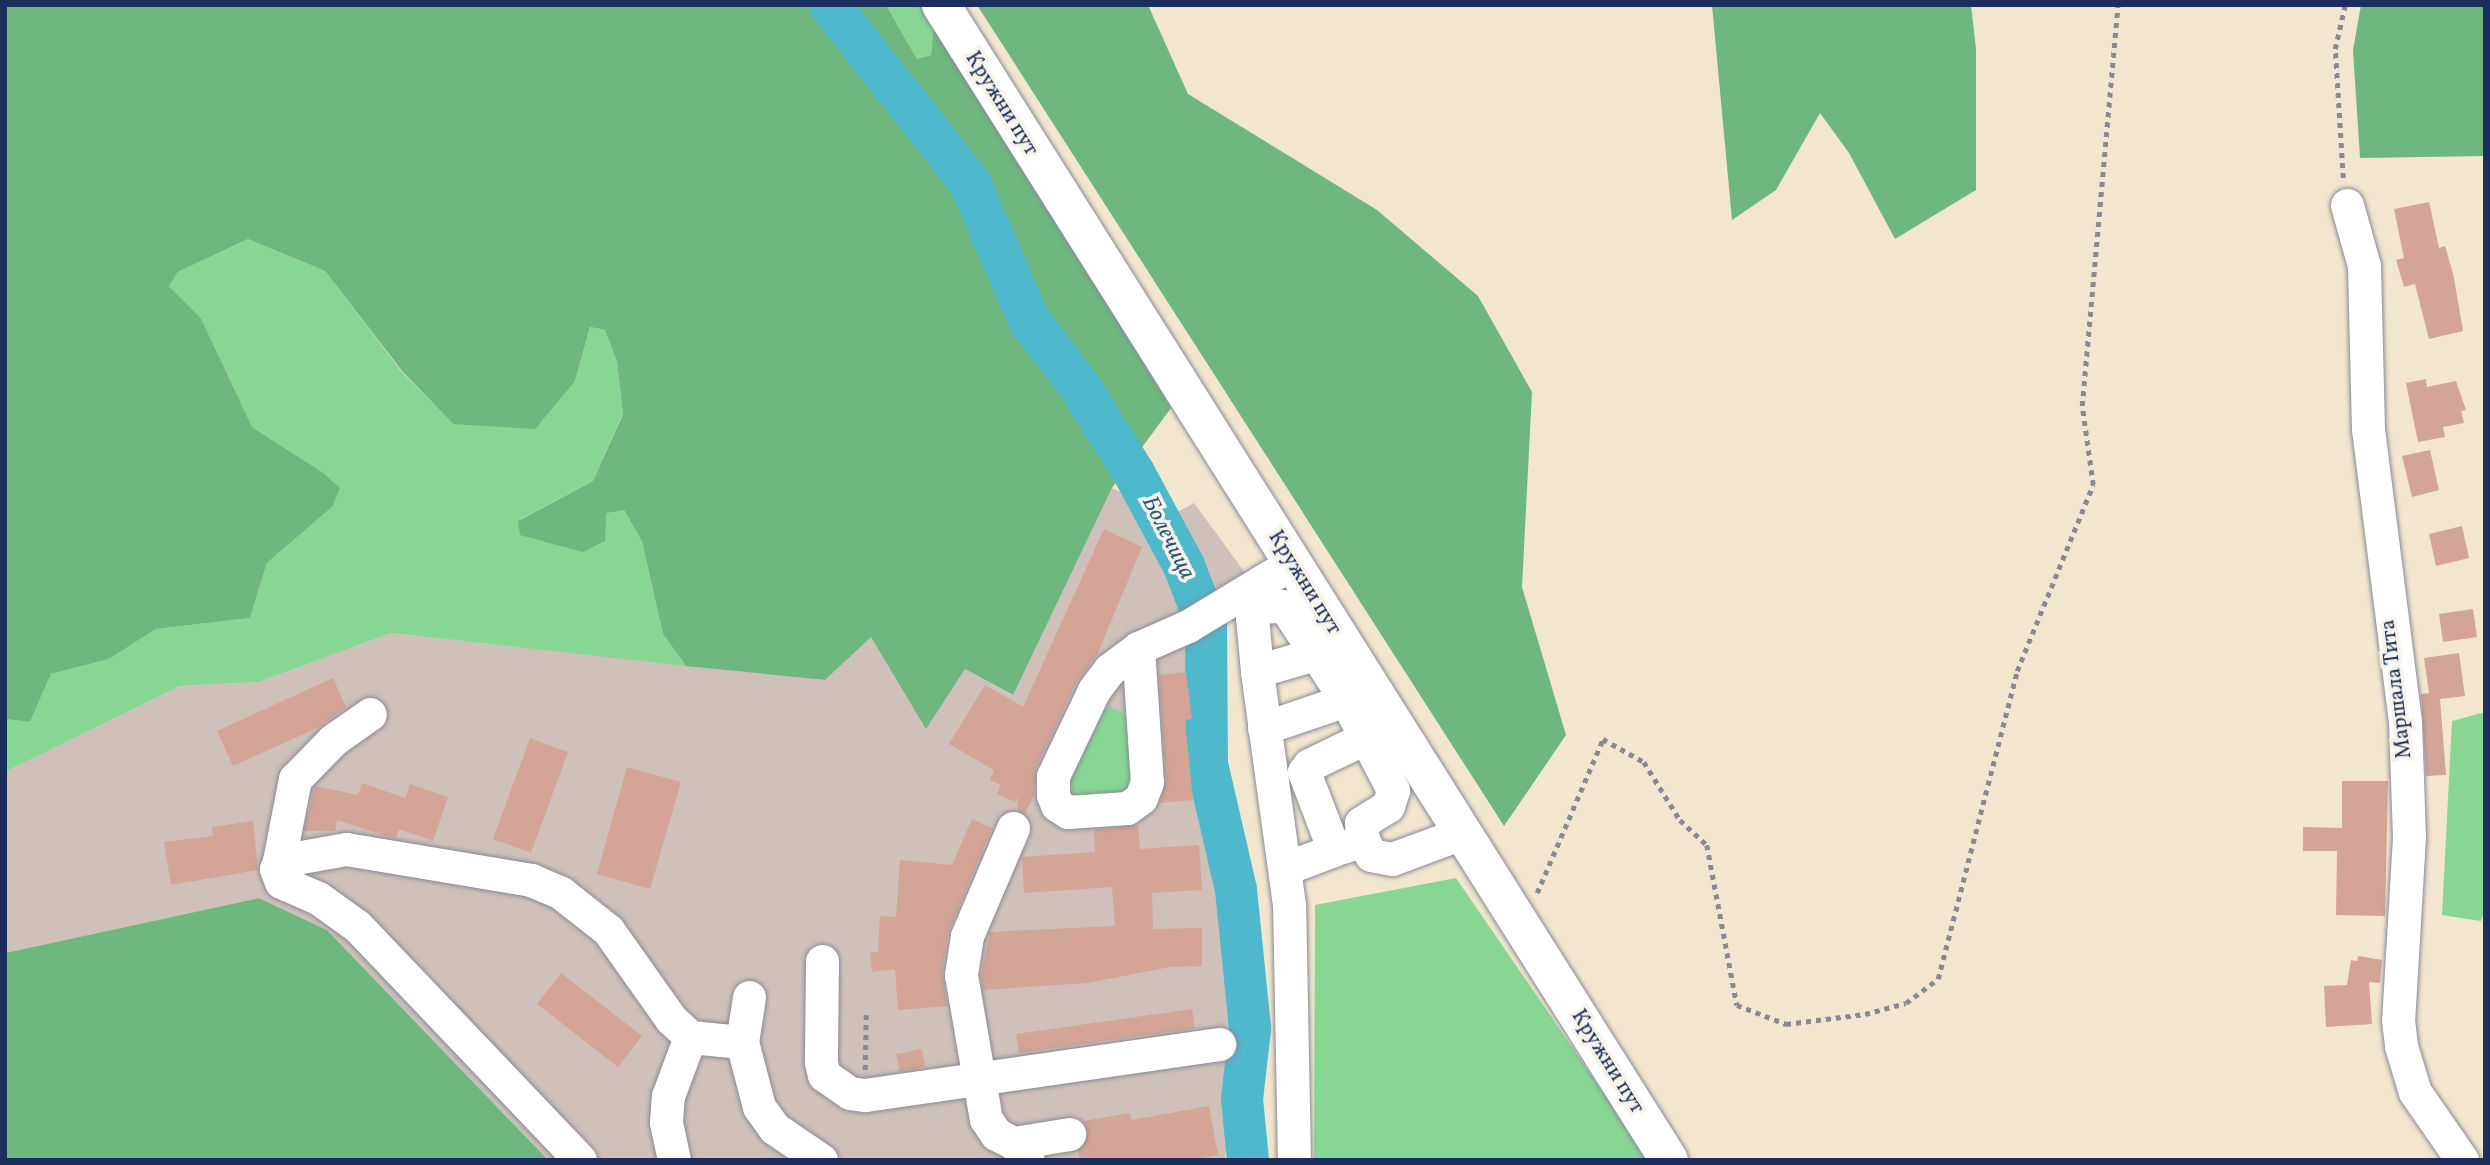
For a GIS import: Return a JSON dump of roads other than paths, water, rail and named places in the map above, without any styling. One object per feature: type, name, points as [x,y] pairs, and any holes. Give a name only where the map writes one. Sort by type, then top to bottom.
[{"type":"main road","name":"Кружни пут","points":[[941,5],[1668,1160]]},
{"type":"street","name":"Маршала Тита","points":[[2347,205],[2364,266],[2368,429],[2405,722],[2409,836],[2398,1020],[2401,1046],[2415,1092],[2462,1160]]},
{"type":"street","points":[[1138,648],[1147,782],[1141,798],[1127,808],[1068,812],[1057,805],[1053,795],[1053,776],[1094,690],[1109,670],[1138,648],[1188,626],[1231,597],[1292,563]]},
{"type":"street","points":[[1286,868],[1348,845],[1361,823],[1388,806],[1393,790],[1346,700],[1283,606],[1260,607],[1252,617],[1257,671],[1286,868],[1294,1160]]},
{"type":"street","points":[[1257,671],[1315,654]]},
{"type":"street","points":[[1264,728],[1346,700]]},
{"type":"street","points":[[370,714],[333,740],[295,779],[276,869],[281,882],[318,898],[357,926],[580,1160]]},
{"type":"street","points":[[1367,737],[1309,765],[1304,772],[1348,845],[1371,855],[1392,859],[1462,833]]},
{"type":"street","points":[[1013,828],[963,956],[961,975],[978,1080],[986,1119],[996,1134],[1021,1151],[1069,1133]]},
{"type":"street","points":[[279,861],[346,849],[531,880],[561,894],[608,930],[671,1019],[690,1037],[742,1042]]},
{"type":"street","points":[[822,961],[824,1075],[850,1093],[865,1095],[978,1080],[1219,1044]]},
{"type":"street","points":[[749,997],[742,1042],[759,1107],[774,1128],[821,1160]]},
{"type":"street","points":[[674,1160],[666,1122],[668,1096],[690,1037]]},
{"type":"waterway","name":"Болечица","points":[[830,5],[970,183],[1029,320],[1080,387],[1134,473],[1184,566],[1206,623],[1207,764],[1236,890],[1250,1029],[1242,1099],[1248,1160]]}]
